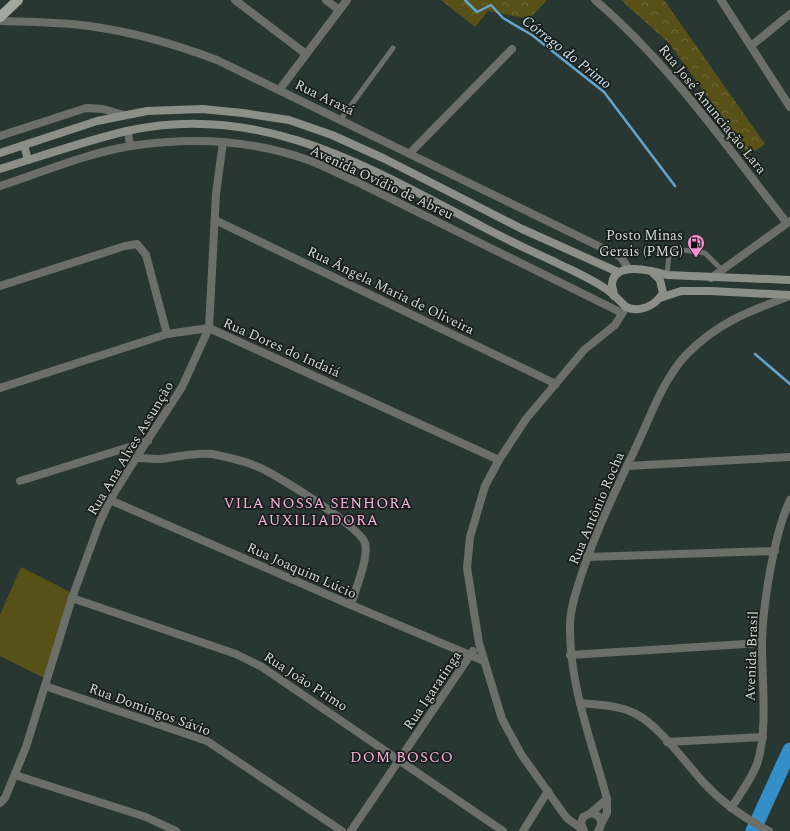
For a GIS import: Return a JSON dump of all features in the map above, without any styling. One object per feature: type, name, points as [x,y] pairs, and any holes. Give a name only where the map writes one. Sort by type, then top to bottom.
[{"type":"main road","points":[[0,17],[18,0]]},
{"type":"main road","name":"Avenida Ovídio de Abreu","points":[[0,153],[90,123],[147,111],[202,109],[289,120],[332,135],[378,156],[522,229],[618,272]]},
{"type":"main road","name":"Avenida Ovídio de Abreu","points":[[0,169],[128,131],[192,124],[227,125],[274,132],[314,145],[357,162],[515,243],[584,276],[604,287],[614,296]]},
{"type":"main road","points":[[24,145],[28,160]]},
{"type":"main road","points":[[650,271],[660,280],[663,294],[655,304],[643,309],[624,310],[614,296],[612,283],[618,272],[628,268],[650,271],[666,275],[790,280]]},
{"type":"main road","points":[[660,298],[681,291],[710,291],[790,296]]},
{"type":"street","points":[[236,0],[306,54]]},
{"type":"street","points":[[326,0],[339,10]]},
{"type":"street","points":[[280,89],[347,0]]},
{"type":"street","name":"Rua José Anunciação Lara","points":[[595,0],[617,18],[688,94],[789,222]]},
{"type":"street","points":[[721,0],[790,106]]},
{"type":"street","points":[[750,46],[790,14]]},
{"type":"street","name":"Rua Araxá","points":[[0,22],[54,22],[89,26],[138,35],[178,45],[217,60],[280,89],[621,257],[628,268]]},
{"type":"street","points":[[410,153],[512,49]]},
{"type":"street","points":[[0,136],[86,108],[103,109],[124,115]]},
{"type":"street","points":[[128,131],[130,146]]},
{"type":"street","name":"Avenida Ovídio de Abreu","points":[[0,186],[94,155],[130,146],[196,140],[223,142],[272,150],[311,161],[353,180],[624,310]]},
{"type":"street","name":"Rua Ana Alves Assunção","points":[[0,803],[5,798],[26,747],[72,598],[99,524],[110,500],[182,387],[208,328],[216,194],[223,142]]},
{"type":"street","name":"Rua Ângela Maria de Oliveira","points":[[215,220],[556,384]]},
{"type":"street","points":[[711,278],[789,222]]},
{"type":"street","points":[[0,286],[124,246],[137,244],[146,255],[167,334]]},
{"type":"street","name":"Rua Antônio Rocha","points":[[607,799],[580,703],[570,655],[570,623],[575,594],[587,557],[659,397],[673,372],[686,356],[724,323],[754,309],[790,296]]},
{"type":"street","points":[[583,830],[568,819],[507,730],[479,643],[467,568],[470,538],[476,513],[485,486],[499,460],[526,419],[584,350],[615,325],[624,310]]},
{"type":"street","name":"Rua Dores do Indaiá","points":[[0,388],[167,334],[208,328],[499,460]]},
{"type":"street","points":[[20,481],[148,441]]},
{"type":"street","points":[[136,458],[159,459],[210,454],[233,458],[258,466],[288,484],[346,523],[358,534],[365,545],[363,563],[351,605]]},
{"type":"street","points":[[627,466],[790,457]]},
{"type":"street","name":"Rua Joaquim Lúcio","points":[[110,500],[484,661]]},
{"type":"street","name":"Avenida Brasil","points":[[731,808],[746,785],[757,764],[763,737],[762,643],[766,599],[775,551],[790,500]]},
{"type":"street","points":[[587,557],[775,551]]},
{"type":"street","name":"Rua João Primo","points":[[72,598],[236,654],[262,667],[401,760],[503,831]]},
{"type":"street","name":"Rua Igaratinga","points":[[351,831],[401,760],[479,643]]},
{"type":"street","points":[[570,655],[762,643]]},
{"type":"street","name":"Rua Domingos Sávio","points":[[45,686],[207,741],[342,831]]},
{"type":"street","points":[[580,703],[622,708],[636,713],[649,723],[704,783],[731,808],[769,831]]},
{"type":"street","points":[[667,742],[763,737]]},
{"type":"street","points":[[15,775],[146,817],[176,831]]},
{"type":"street","points":[[522,831],[548,791]]},
{"type":"street","points":[[583,830],[581,820],[585,815],[591,813],[607,799]]},
{"type":"street","points":[[601,828],[607,813],[607,799]]},
{"type":"street","points":[[591,813],[598,816],[601,828]]},
{"type":"lane","points":[[341,119],[393,48]]},
{"type":"lane","points":[[666,275],[669,255],[671,250],[676,249],[705,253],[722,270]]},
{"type":"green space","points":[[441,0],[547,0],[529,19],[488,11],[475,27]]},
{"type":"green space","points":[[621,0],[664,0],[765,144],[749,155],[669,43]]},
{"type":"green space","points":[[21,567],[70,592],[44,678],[0,656],[0,615]]},
{"type":"waterway","name":"Córrego do Primo","points":[[465,0],[477,12],[491,5],[503,18],[532,35],[604,92],[675,186]]},
{"type":"waterway","name":"Córrego do Primo","points":[[755,354],[790,384]]},
{"type":"waterway","points":[[753,831],[790,750]]},
{"type":"place","name":"Posto Minas Gerais (PMG)","points":[[696,258]]},
{"type":"district","name":"VILA NOSSA SENHORA AUXILIADORA","points":[[318,512]]},
{"type":"district","name":"DOM BOSCO","points":[[402,757]]}]
